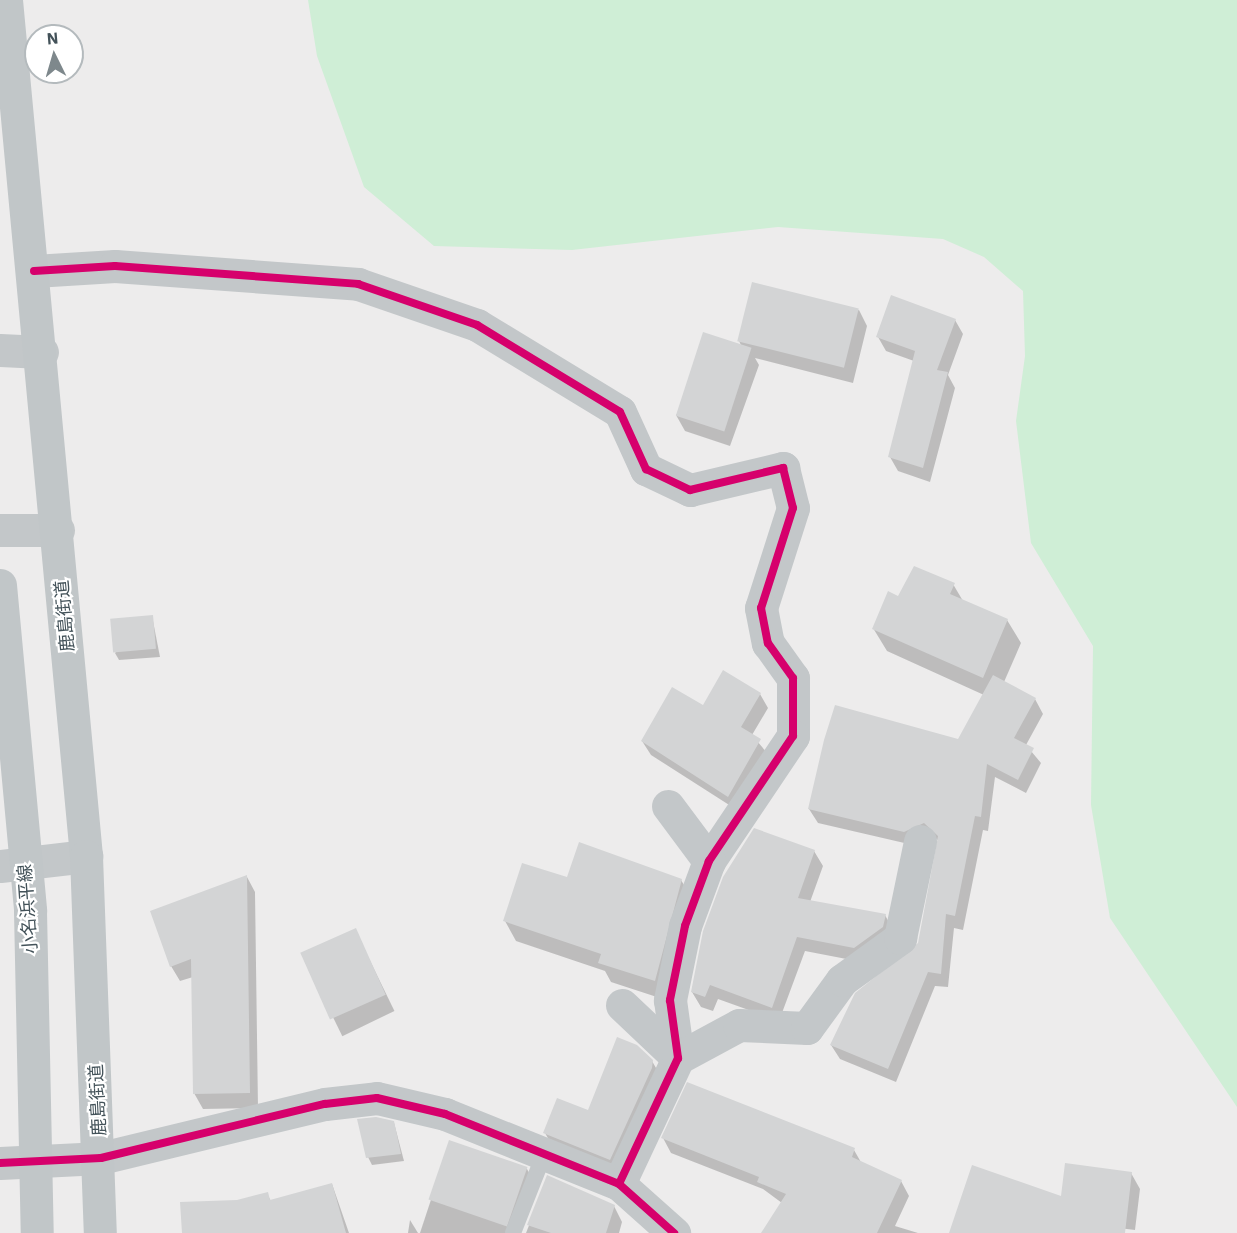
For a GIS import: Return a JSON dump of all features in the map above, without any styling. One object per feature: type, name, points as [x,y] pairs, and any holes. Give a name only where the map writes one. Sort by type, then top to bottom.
[{"type":"main road","name":"鹿島街道","points":[[6,0],[42,352],[86,856],[101,1158],[100,1233]]},
{"type":"main road","name":"小名浜平線","points":[[0,585],[13,866],[38,1161],[37,1233]]},
{"type":"street","points":[[34,271],[115,266],[358,284],[477,325],[620,412],[646,469],[690,490],[783,468],[793,508],[761,608],[768,643],[794,678],[793,736],[709,861],[685,926],[670,1000],[678,1058],[619,1184]]},
{"type":"street","points":[[0,350],[42,352]]},
{"type":"street","points":[[0,530],[58,530]]},
{"type":"street","points":[[668,806],[709,861]]},
{"type":"street","points":[[678,1058],[739,1025],[807,1028],[842,980],[900,938],[920,841]]},
{"type":"street","points":[[13,866],[86,856]]},
{"type":"street","points":[[622,1005],[678,1058]]},
{"type":"street","points":[[0,1163],[101,1158],[325,1104],[376,1098],[445,1114],[543,1157],[619,1184],[674,1233]]},
{"type":"lane","points":[[513,1233],[543,1157]]},
{"type":"green space","points":[[308,0],[1237,0],[1237,1107],[1110,918],[1091,805],[1093,646],[1031,543],[1016,421],[1025,356],[1023,291],[984,257],[943,239],[778,227],[572,250],[434,246],[364,187],[317,56]]},
{"type":"building","points":[[752,282],[859,309],[844,368],[737,341]]},
{"type":"building","points":[[891,295],[956,319],[937,370],[948,372],[923,468],[888,457],[915,351],[876,337]]},
{"type":"building","points":[[703,332],[752,348],[724,431],[676,416]]},
{"type":"building","points":[[914,566],[955,583],[950,594],[1008,619],[983,678],[872,629],[888,591],[898,596]]},
{"type":"building","points":[[153,615],[156,649],[113,653],[110,619]]},
{"type":"building","points":[[723,670],[761,693],[741,727],[761,739],[728,797],[641,741],[672,687],[703,705]]},
{"type":"building","points":[[993,675],[1036,698],[1014,738],[1034,748],[1018,780],[987,764],[981,817],[975,816],[955,916],[946,914],[941,974],[928,972],[888,1069],[830,1045],[855,993],[918,943],[938,836],[924,823],[904,832],[808,809],[824,740],[835,705],[958,739]]},
{"type":"building","points":[[754,828],[815,850],[798,898],[886,914],[883,927],[854,948],[797,937],[772,1008],[710,985],[705,997],[691,992],[703,931],[723,877]]},
{"type":"building","points":[[579,842],[682,879],[655,981],[598,963],[601,954],[503,921],[522,863],[567,877]]},
{"type":"building","points":[[247,875],[250,1093],[193,1094],[191,959],[170,967],[150,911]]},
{"type":"building","points":[[356,928],[386,995],[330,1019],[300,953]]},
{"type":"building","points":[[617,1037],[637,1045],[653,1060],[652,1068],[610,1160],[543,1133],[557,1098],[588,1110]]},
{"type":"building","points":[[687,1082],[855,1148],[852,1157],[902,1180],[877,1233],[761,1233],[786,1194],[757,1182],[759,1177],[661,1138]]},
{"type":"building","points":[[376,1117],[394,1121],[401,1154],[366,1158],[357,1119]]},
{"type":"building","points":[[449,1140],[527,1167],[507,1227],[428,1200]]},
{"type":"building","points":[[1065,1163],[1132,1172],[1125,1233],[949,1233],[972,1165],[1061,1196]]},
{"type":"building","points":[[547,1175],[615,1205],[606,1233],[551,1233],[527,1225]]},
{"type":"building","points":[[332,1183],[346,1233],[182,1233],[180,1202],[237,1200],[268,1192],[270,1200]]},
{"type":"cycle path","points":[[34,271],[115,266],[358,284],[477,325],[620,412],[646,469],[690,490],[783,468],[793,508],[761,608],[768,643],[793,678],[793,736],[709,861],[685,926],[670,1000],[678,1058],[619,1184]]},
{"type":"cycle path","points":[[0,1163],[101,1158],[325,1104],[377,1098],[445,1114],[619,1184],[674,1233]]}]
